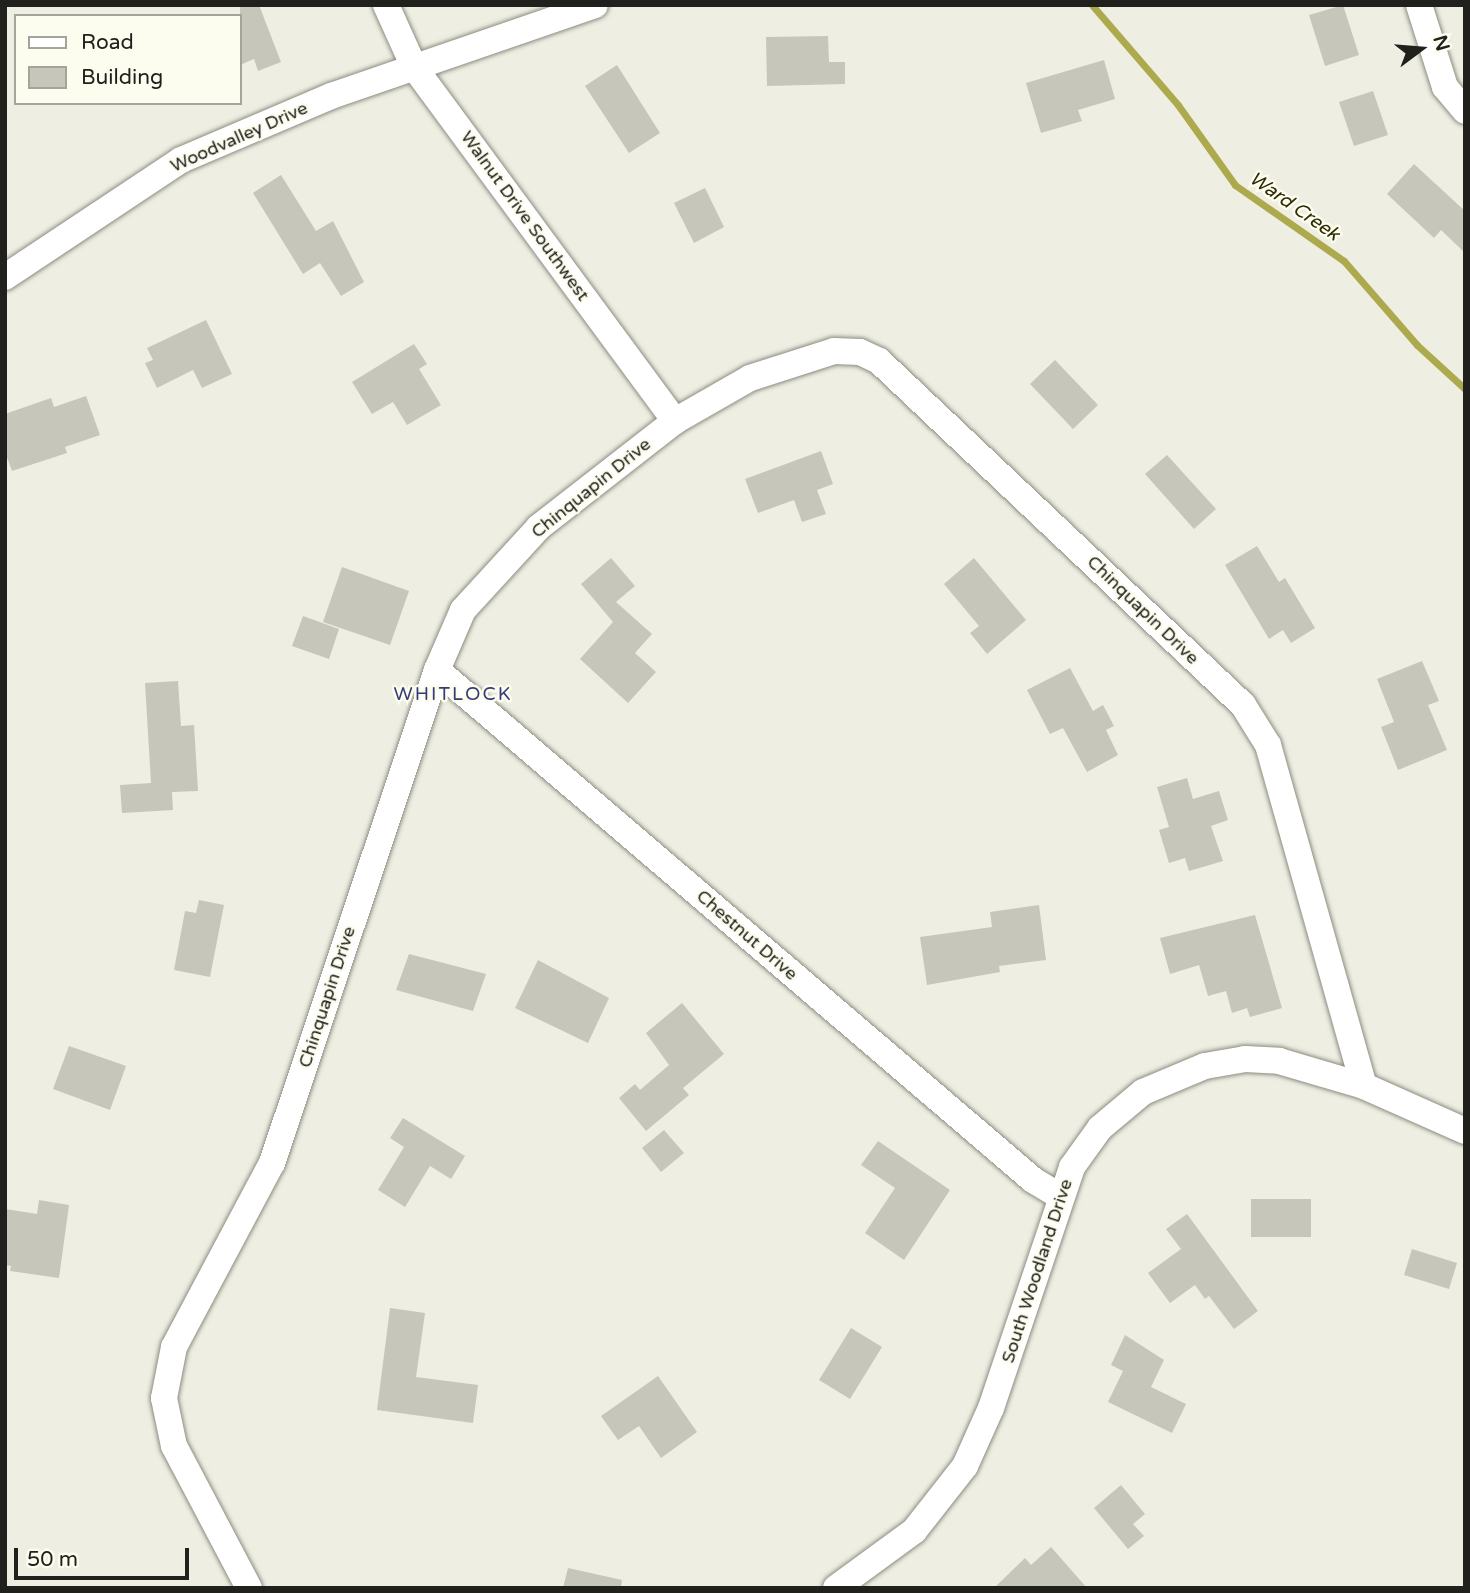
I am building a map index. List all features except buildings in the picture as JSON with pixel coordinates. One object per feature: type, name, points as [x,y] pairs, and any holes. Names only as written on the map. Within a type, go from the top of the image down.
[{"type":"street","name":"Walnut Drive Southwest","points":[[386,5],[414,67],[675,421]]},
{"type":"street","name":"Woodvalley Drive","points":[[5,277],[181,160],[414,67],[595,5]]},
{"type":"street","points":[[1419,5],[1445,88],[1465,110]]},
{"type":"street","name":"Chinquapin Drive","points":[[249,1588],[174,1446],[164,1398],[172,1360],[272,1163],[436,670],[463,610],[498,568],[554,515],[675,421],[750,378],[834,351],[871,356],[895,373],[1243,705],[1268,745],[1364,1086]]},
{"type":"street","name":"Chestnut Drive","points":[[436,670],[1033,1180],[1060,1196]]},
{"type":"street","name":"South Woodland Drive","points":[[836,1588],[914,1531],[965,1466],[991,1408],[1060,1196],[1072,1167],[1100,1128],[1143,1092],[1183,1072],[1228,1061],[1279,1061],[1364,1086],[1465,1131]]},
{"type":"waterway","name":"Ward Creek","points":[[1092,5],[1178,105],[1235,185],[1344,261],[1417,345],[1465,389]]},
{"type":"district","name":"WHITLOCK","points":[[453,695]]}]
